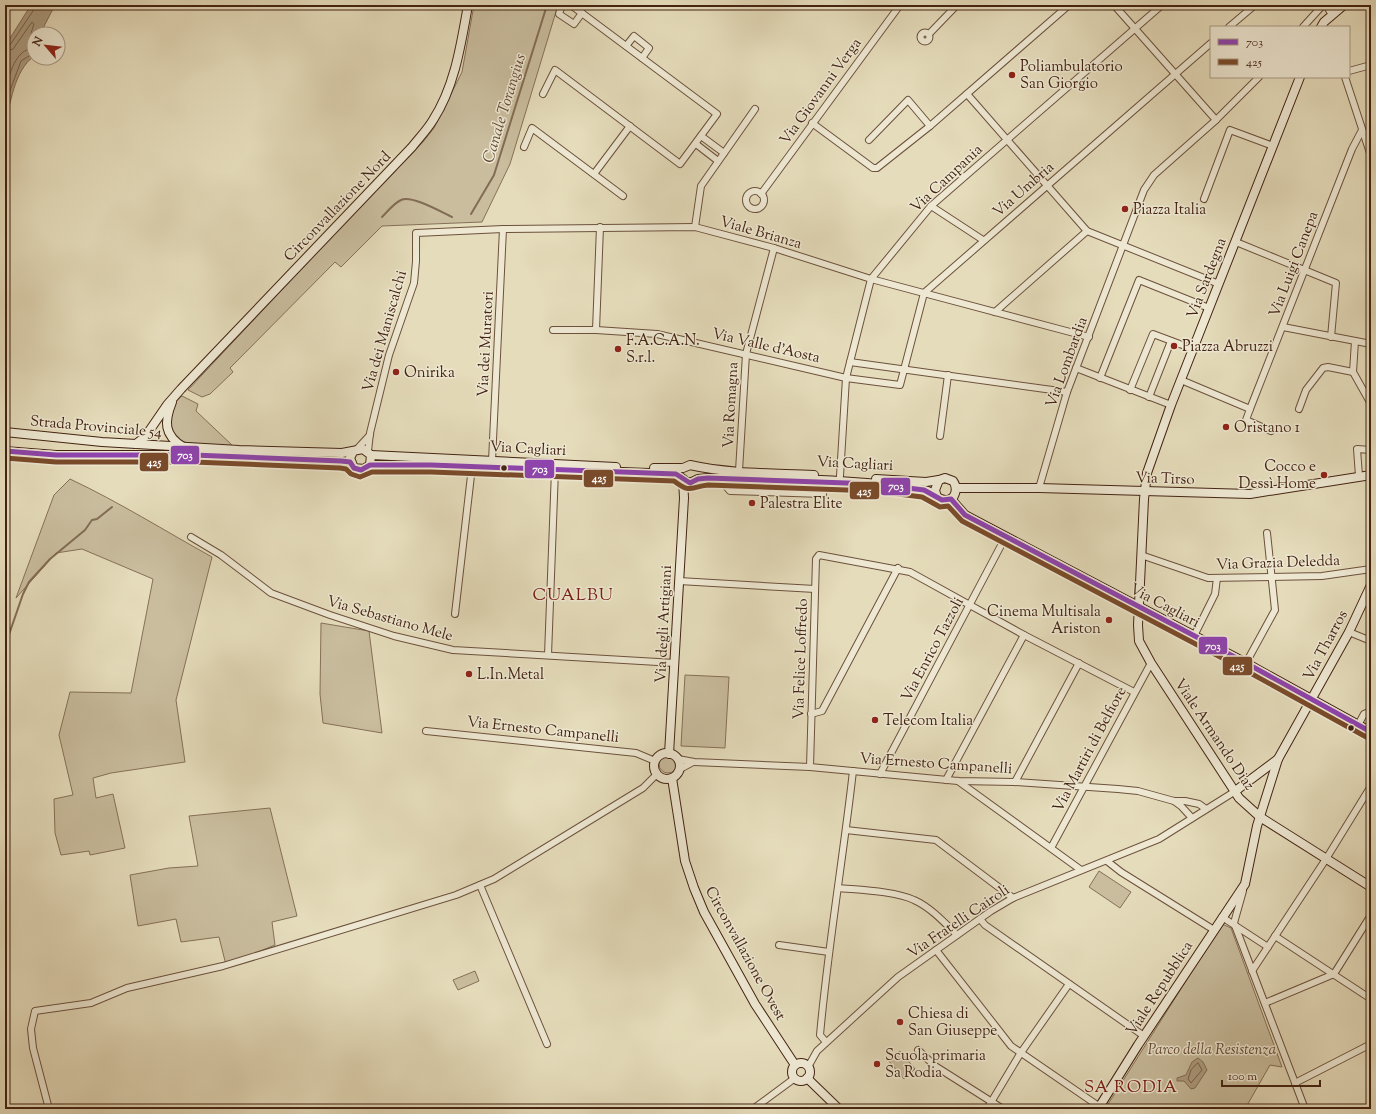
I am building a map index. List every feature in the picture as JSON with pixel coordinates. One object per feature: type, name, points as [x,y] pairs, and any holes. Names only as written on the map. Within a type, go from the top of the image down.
[{"type":"main road","name":"Circonvallazione Nord","points":[[136,444],[145,437],[167,405],[412,147],[426,130],[433,120],[451,83],[468,5]]},
{"type":"main road","points":[[1323,25],[1344,5]]},
{"type":"main road","name":"Via Sardegna","points":[[1142,555],[1144,491],[1154,450],[1300,78]]},
{"type":"main road","name":"Circonvallazione Nord","points":[[175,397],[168,414],[168,430],[173,440],[184,447]]},
{"type":"main road","name":"Strada Provinciale 54","points":[[5,432],[102,442],[184,447],[193,452]]},
{"type":"main road","name":"Via Cagliari","points":[[193,452],[342,453],[363,448],[369,453],[492,461],[650,468],[683,468],[690,465],[697,468],[739,471],[926,482],[939,480]]},
{"type":"main road","points":[[350,462],[355,450]]},
{"type":"main road","points":[[5,451],[56,455],[193,452]]},
{"type":"main road","name":"Via Cagliari","points":[[193,452],[350,462],[357,469],[364,469],[370,465],[676,474],[688,483],[696,480],[719,478],[825,480],[900,486],[927,491],[937,497]]},
{"type":"main road","points":[[369,453],[370,465]]},
{"type":"main road","points":[[682,478],[683,468]]},
{"type":"main road","points":[[684,495],[696,480],[699,472],[697,468]]},
{"type":"main road","name":"Via Tirso","points":[[956,488],[1039,488],[1250,494],[1371,475]]},
{"type":"main road","name":"Via degli Artigiani","points":[[669,754],[684,495],[682,478]]},
{"type":"main road","points":[[945,478],[951,480],[956,488],[955,494],[950,499],[944,500],[937,497],[934,490],[939,480],[945,478]]},
{"type":"main road","name":"Via Cagliari","points":[[950,499],[965,514],[1139,608],[1246,663],[1371,732]]},
{"type":"main road","name":"Viale Armando Diaz","points":[[1142,555],[1139,641],[1151,663],[1234,792],[1260,817],[1371,887]]},
{"type":"main road","name":"Via Tharros","points":[[1260,817],[1278,759],[1349,632],[1371,585]]},
{"type":"main road","points":[[669,754],[661,755],[655,762],[655,768],[657,774],[664,779],[672,778]]},
{"type":"main road","name":"Via Ernesto Campanelli","points":[[669,754],[678,759]]},
{"type":"main road","points":[[678,759],[680,769]]},
{"type":"main road","name":"Via Tharros","points":[[1234,792],[1278,759]]},
{"type":"main road","name":"Via Ernesto Campanelli","points":[[672,778],[677,775],[680,769]]},
{"type":"main road","points":[[1264,769],[1270,769],[1273,775]]},
{"type":"main road","name":"Circonvallazione Ovest","points":[[672,778],[685,861],[704,912],[755,1004],[796,1065]]},
{"type":"main road","name":"Viale Repubblica","points":[[1099,1108],[1144,1036],[1245,884],[1260,817]]},
{"type":"main road","points":[[803,1064],[808,1067],[809,1072],[807,1078],[800,1080],[794,1078],[792,1072],[796,1065],[803,1064]]},
{"type":"main road","points":[[807,1078],[839,1109]]},
{"type":"street","points":[[562,5],[559,14],[574,24],[582,13]]},
{"type":"street","points":[[543,94],[555,70],[680,164],[717,114],[571,5]]},
{"type":"street","name":"Via Giovanni Verga","points":[[761,194],[900,5]]},
{"type":"street","points":[[929,34],[957,5]]},
{"type":"street","points":[[812,123],[876,168],[930,126],[1069,5]]},
{"type":"street","points":[[1114,5],[1174,75],[1216,120]]},
{"type":"street","name":"Via Campania","points":[[840,476],[846,378],[871,279],[931,206],[1162,5]]},
{"type":"street","points":[[1230,26],[1255,5]]},
{"type":"street","points":[[1305,26],[1325,5],[1332,15]]},
{"type":"street","points":[[1369,5],[1371,10]]},
{"type":"street","points":[[626,46],[634,36],[649,48],[642,58]]},
{"type":"street","name":"Via Umbria","points":[[924,293],[983,240],[1210,44]]},
{"type":"street","points":[[1350,71],[1371,65]]},
{"type":"street","points":[[1123,246],[1149,181],[1216,120],[1258,78]]},
{"type":"street","points":[[1345,78],[1371,156]]},
{"type":"street","points":[[967,94],[1087,231],[1219,284]]},
{"type":"street","points":[[869,140],[908,100],[930,126]]},
{"type":"street","points":[[696,227],[701,186],[755,109]]},
{"type":"street","points":[[594,174],[630,126]]},
{"type":"street","points":[[524,147],[532,128],[623,196]]},
{"type":"street","points":[[1204,199],[1230,130],[1273,146]]},
{"type":"street","name":"Via Luigi Canepa","points":[[1250,409],[1352,149],[1362,130]]},
{"type":"street","points":[[702,136],[724,152]]},
{"type":"street","points":[[696,144],[718,161]]},
{"type":"street","points":[[931,206],[983,240]]},
{"type":"street","points":[[596,330],[600,227]]},
{"type":"street","name":"Viale Brianza","points":[[416,232],[600,227],[696,227],[774,248],[871,279],[1088,337]]},
{"type":"street","name":"Via dei Muratori","points":[[492,461],[503,229]]},
{"type":"street","points":[[995,312],[1087,231]]},
{"type":"street","name":"Via dei Maniscalchi","points":[[369,453],[370,435],[389,355],[413,288],[416,273],[416,232]]},
{"type":"street","points":[[1236,242],[1336,283],[1331,337]]},
{"type":"street","name":"Via Lombardia","points":[[1039,488],[1067,392],[1123,246]]},
{"type":"street","name":"Via Romagna","points":[[739,471],[746,354],[774,248]]},
{"type":"street","points":[[1100,378],[1139,280],[1210,308]]},
{"type":"street","points":[[905,369],[924,293]]},
{"type":"street","points":[[1283,326],[1371,344]]},
{"type":"street","name":"Via Valle d'Aosta","points":[[553,330],[596,330],[658,334],[846,378],[900,386],[905,369]]},
{"type":"street","points":[[1130,390],[1153,334],[1193,349]]},
{"type":"street","points":[[1149,397],[1171,341]]},
{"type":"street","points":[[1356,341],[1353,372],[1371,404]]},
{"type":"street","points":[[850,362],[1067,392]]},
{"type":"street","points":[[1299,409],[1306,390],[1323,368],[1328,367],[1353,372]]},
{"type":"street","points":[[1076,368],[1171,405]]},
{"type":"street","points":[[940,436],[948,375]]},
{"type":"street","points":[[1181,380],[1250,409],[1246,420],[1271,431]]},
{"type":"street","name":"Via dei Maniscalchi","points":[[355,450],[370,435]]},
{"type":"street","points":[[1359,476],[1357,449],[1371,450]]},
{"type":"street","name":"Via Cagliari","points":[[456,614],[472,467]]},
{"type":"street","points":[[548,655],[554,470]]},
{"type":"street","points":[[719,478],[730,491],[824,494],[825,480]]},
{"type":"street","points":[[1246,663],[1276,610],[1267,533]]},
{"type":"street","name":"Via Enrico Tazzoli","points":[[880,774],[1006,536]]},
{"type":"street","name":"Via Sebastiano Mele","points":[[191,537],[221,555],[271,593],[330,615],[394,636],[454,650],[675,663]]},
{"type":"street","name":"Via Felice Loffredo","points":[[810,767],[816,559],[820,555],[898,568]]},
{"type":"street","name":"Via Grazia Deledda","points":[[1142,555],[1208,578],[1322,576],[1371,569]]},
{"type":"street","points":[[812,714],[822,711],[898,568],[910,572],[1134,692]]},
{"type":"street","points":[[1194,636],[1215,594],[1217,578]]},
{"type":"street","points":[[679,581],[815,589]]},
{"type":"street","points":[[1349,632],[1371,641]]},
{"type":"street","points":[[946,780],[1024,634]]},
{"type":"street","points":[[1015,782],[1079,663]]},
{"type":"street","name":"Via Martiri di Belfiore","points":[[1051,848],[1083,786],[1151,663]]},
{"type":"street","points":[[1358,725],[1364,714],[1371,711]]},
{"type":"street","name":"Via Ernesto Campanelli","points":[[426,731],[636,753],[655,762]]},
{"type":"street","name":"Via Ernesto Campanelli","points":[[678,759],[694,762],[810,767],[958,781],[1015,782],[1083,786],[1138,792],[1174,801],[1185,801],[1199,804],[1206,809]]},
{"type":"street","name":"Via Ernesto Campanelli","points":[[680,769],[694,762]]},
{"type":"street","points":[[826,1042],[820,1034],[828,952],[853,771]]},
{"type":"street","points":[[49,1109],[33,1048],[31,1029],[35,1011],[91,1003],[127,988],[223,966],[456,895],[494,879],[644,788],[657,774]]},
{"type":"street","points":[[958,781],[1081,870]]},
{"type":"street","points":[[1252,971],[1326,859],[1371,786]]},
{"type":"street","name":"Via Fratelli Cairoli","points":[[808,1067],[817,1051],[826,1042],[898,977],[980,919],[1013,898],[1159,839],[1234,792]]},
{"type":"street","name":"Via Ernesto Campanelli","points":[[1174,801],[1192,818]]},
{"type":"street","points":[[846,830],[936,840],[1013,898]]},
{"type":"street","points":[[1107,861],[1121,872],[1214,930]]},
{"type":"street","name":"Viale Repubblica","points":[[1234,923],[1245,884]]},
{"type":"street","points":[[480,885],[547,1044]]},
{"type":"street","points":[[838,888],[895,895],[914,900],[940,918],[957,935]]},
{"type":"street","points":[[1265,1003],[1334,974],[1371,916]]},
{"type":"street","points":[[1222,917],[1234,923],[1247,934],[1268,947]]},
{"type":"street","points":[[980,919],[985,925],[1144,1036]]},
{"type":"street","points":[[1234,923],[1305,1109]]},
{"type":"street","points":[[1240,940],[1247,934]]},
{"type":"street","points":[[1275,936],[1371,999]]},
{"type":"street","points":[[779,945],[828,952]]},
{"type":"street","points":[[936,950],[1011,1046],[1020,1054],[1099,1108]]},
{"type":"street","points":[[987,1109],[1020,1054],[1069,984]]},
{"type":"street","points":[[1295,1083],[1370,1046]]},
{"type":"street","points":[[918,1050],[935,1066],[1003,1109]]},
{"type":"street","points":[[753,1109],[794,1078]]},
{"type":"green space","points":[[474,5],[558,5],[510,164],[482,222],[382,226],[341,267],[335,262],[230,368],[233,372],[210,394],[202,397],[188,390],[423,142],[434,128],[462,72]]},
{"type":"green space","points":[[182,396],[198,404],[196,411],[233,446],[192,444],[182,441],[175,436],[171,428],[171,417],[173,408]]},
{"type":"green space","points":[[70,479],[124,507],[212,557],[176,700],[185,762],[111,773],[93,778],[96,798],[113,794],[125,848],[90,855],[89,851],[61,855],[55,833],[54,799],[73,795],[59,735],[70,692],[131,693],[153,579],[82,549],[56,553],[16,598],[54,495]]},
{"type":"green space","points":[[321,623],[369,631],[382,733],[323,723],[320,694]]},
{"type":"green space","points":[[685,675],[729,677],[725,748],[681,746]]},
{"type":"green space","points":[[668,755],[674,758],[677,764],[674,770],[668,773],[662,770],[659,764],[662,758]]},
{"type":"green space","points":[[270,808],[297,916],[272,922],[275,945],[226,965],[219,937],[181,942],[176,919],[138,926],[130,875],[169,868],[198,866],[189,816]]},
{"type":"green space","points":[[1099,871],[1131,892],[1120,908],[1089,887]]},
{"type":"green space","name":"Parco della Resistenza","points":[[1222,924],[1231,928],[1282,1067],[1270,1065],[1245,1109],[1105,1109]]},
{"type":"green space","points":[[475,971],[479,981],[458,990],[453,980]]},
{"type":"green space","points":[[900,1051],[915,1069],[904,1079],[888,1060]]},
{"type":"water","points":[[31,5],[55,5],[44,26],[26,26],[26,64],[17,79],[5,128],[5,46]]},
{"type":"water","points":[[1198,1058],[1203,1062],[1207,1070],[1195,1088],[1191,1089],[1184,1081],[1177,1081],[1177,1078],[1186,1075],[1192,1062]]},
{"type":"waterway","name":"Canale Torangius","points":[[471,214],[494,175],[547,5]]},
{"type":"waterway","name":"Canale Torangius","points":[[382,217],[396,203],[406,199],[419,202],[452,217]]},
{"type":"waterway","name":"Canale Torangius","points":[[5,646],[23,594],[29,582],[50,559],[85,530],[92,520],[97,519],[112,507]]},
{"type":"transit line","name":"703","points":[[5,451],[56,455],[193,455],[341,461],[350,462],[354,468],[361,470],[370,465],[431,465],[676,474],[690,483],[698,479],[708,478],[875,484],[924,490],[942,500],[951,499],[965,515],[1246,663],[1371,732]]},
{"type":"transit line","name":"425","points":[[5,458],[56,462],[193,462],[340,468],[346,469],[351,474],[360,477],[372,472],[431,472],[674,481],[687,489],[708,485],[874,491],[922,497],[940,507],[948,506],[962,521],[1243,669],[1368,738]]},
{"type":"place","name":"Poliambulatorio San Giorgio","points":[[1012,75]]},
{"type":"place","name":"Piazza Italia","points":[[1125,209]]},
{"type":"place","name":"Piazza Abruzzi","points":[[1174,346]]},
{"type":"place","name":"F.A.C.A.N. S.r.l.","points":[[618,349]]},
{"type":"place","name":"Onirika","points":[[396,372]]},
{"type":"place","name":"Oristano 1","points":[[1226,427]]},
{"type":"place","name":"Cocco e Dessì Home","points":[[1324,475]]},
{"type":"place","name":"Palestra Elite","points":[[752,503]]},
{"type":"place","name":"Cinema Multisala Ariston","points":[[1109,620]]},
{"type":"place","name":"L.In.Metal","points":[[469,674]]},
{"type":"place","name":"Telecom Italia","points":[[875,720]]},
{"type":"place","name":"Chiesa di San Giuseppe","points":[[900,1022]]},
{"type":"place","name":"Scuola primaria Sa Rodia","points":[[877,1064]]},
{"type":"district","name":"CUALBU","points":[[573,594]]},
{"type":"district","name":"SA RODIA","points":[[1131,1086]]}]
